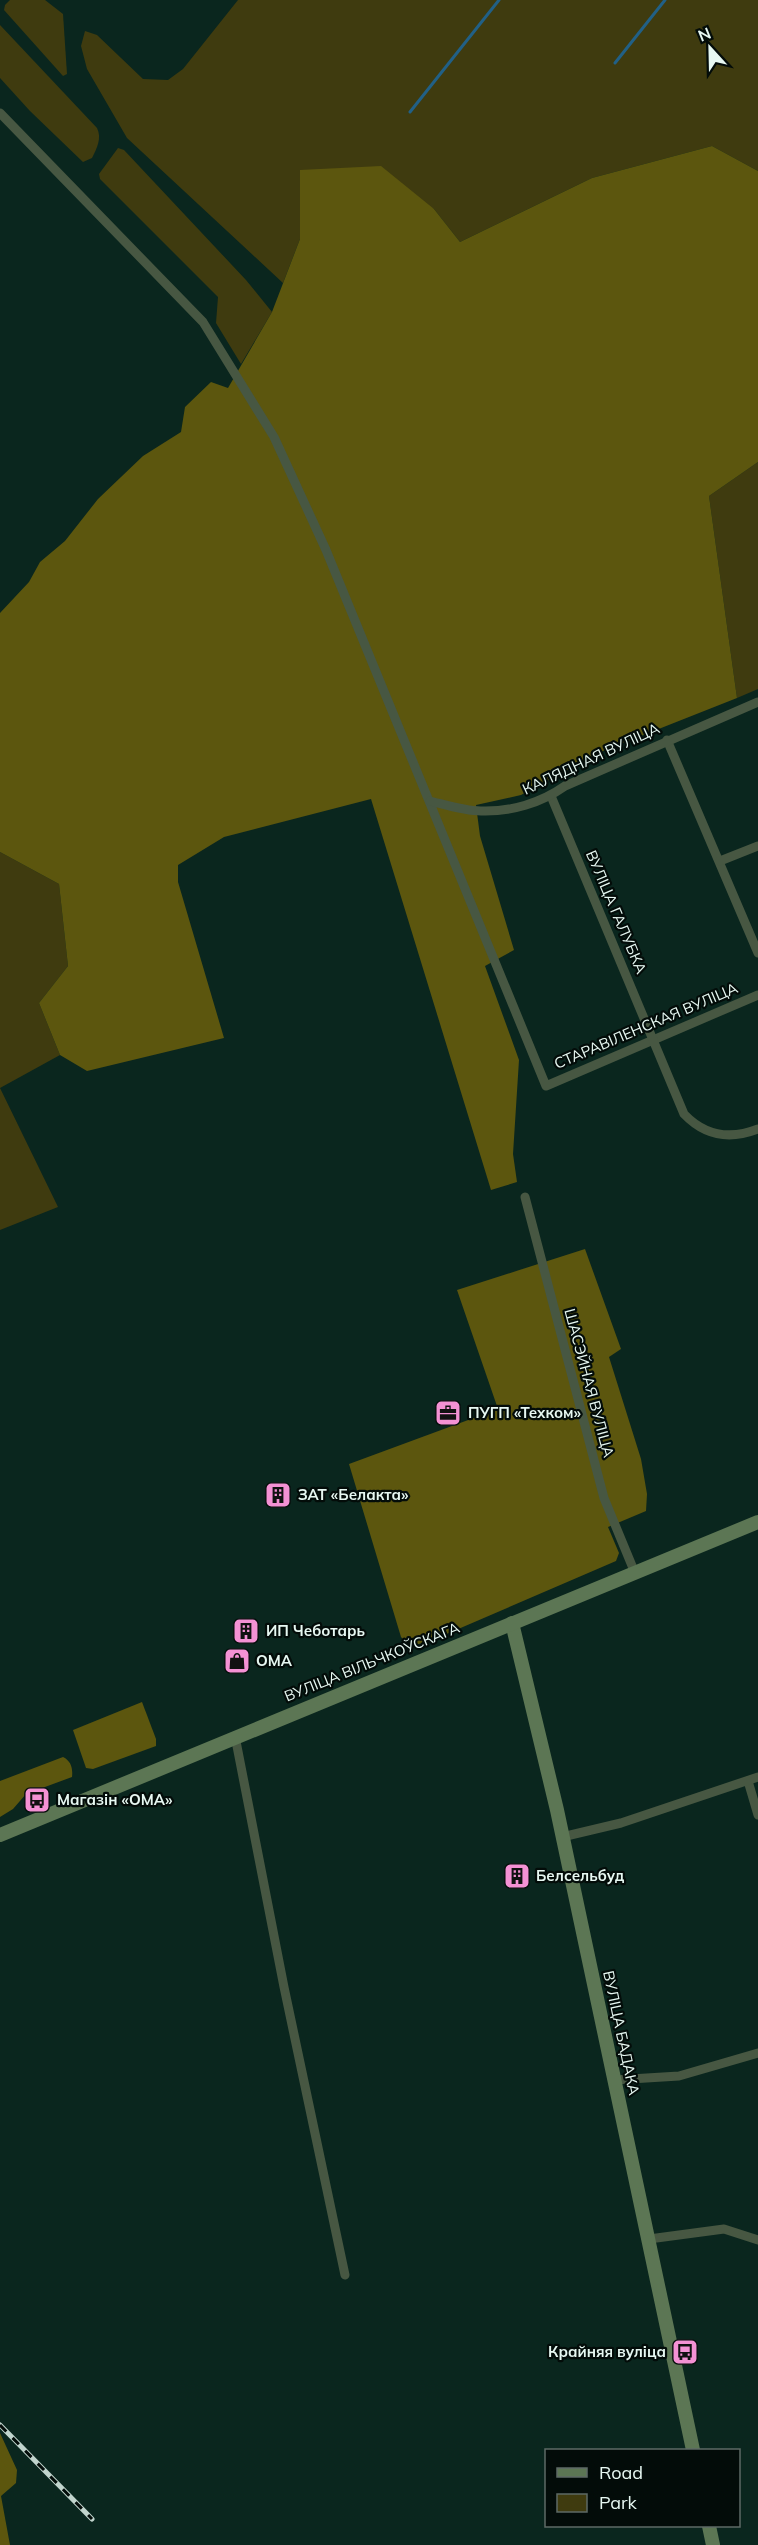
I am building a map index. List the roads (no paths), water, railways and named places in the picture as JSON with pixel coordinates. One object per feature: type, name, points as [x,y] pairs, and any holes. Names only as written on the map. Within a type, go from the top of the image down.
[{"type":"main road","name":"ВУЛІЦА ВІЛЬЧКОЎСКАГА","points":[[0,1835],[235,1736],[758,1522]]},
{"type":"main road","name":"ВУЛІЦА БАДАКА","points":[[512,1623],[562,1837],[693,2449]]},
{"type":"main road","points":[[709,2527],[713,2545]]},
{"type":"street","points":[[0,113],[203,322],[221,348],[274,437],[326,550],[430,801]]},
{"type":"street","name":"КАЛЯДНАЯ ВУЛІЦА","points":[[430,801],[480,812],[522,807],[551,796],[565,786],[667,740],[758,702]]},
{"type":"street","points":[[667,740],[758,953]]},
{"type":"street","name":"ВУЛІЦА ГАЛУБКА","points":[[551,796],[684,1114],[695,1125],[712,1133],[730,1136],[758,1129]]},
{"type":"street","name":"СТАРАВІЛЕНСКАЯ ВУЛІЦА","points":[[430,801],[546,1086],[758,995]]},
{"type":"street","points":[[720,861],[758,846]]},
{"type":"street","name":"ШАСЭЙНАЯ ВУЛІЦА","points":[[525,1197],[604,1498],[634,1573]]},
{"type":"street","points":[[235,1736],[284,1987],[345,2275]]},
{"type":"street","points":[[562,1837],[621,1823],[758,1777]]},
{"type":"street","points":[[748,1781],[758,1815]]},
{"type":"street","points":[[614,2080],[680,2076],[758,2053]]},
{"type":"street","points":[[649,2238],[724,2229],[758,2240]]},
{"type":"waterway","points":[[410,112],[499,0]]},
{"type":"waterway","points":[[615,63],[665,0]]},
{"type":"railway","points":[[0,2425],[92,2519]]},
{"type":"place","name":"ПУГП «Техком»","points":[[448,1413]]},
{"type":"place","name":"ЗАТ «Белакта»","points":[[278,1495]]},
{"type":"place","name":"ИП Чеботарь","points":[[246,1631]]},
{"type":"place","name":"ОМА","points":[[237,1661]]},
{"type":"place","name":"Магазін «ОМА»","points":[[37,1800]]},
{"type":"place","name":"Белсельбуд","points":[[517,1876]]},
{"type":"place","name":"Крайняя вуліца","points":[[685,2352]]}]
